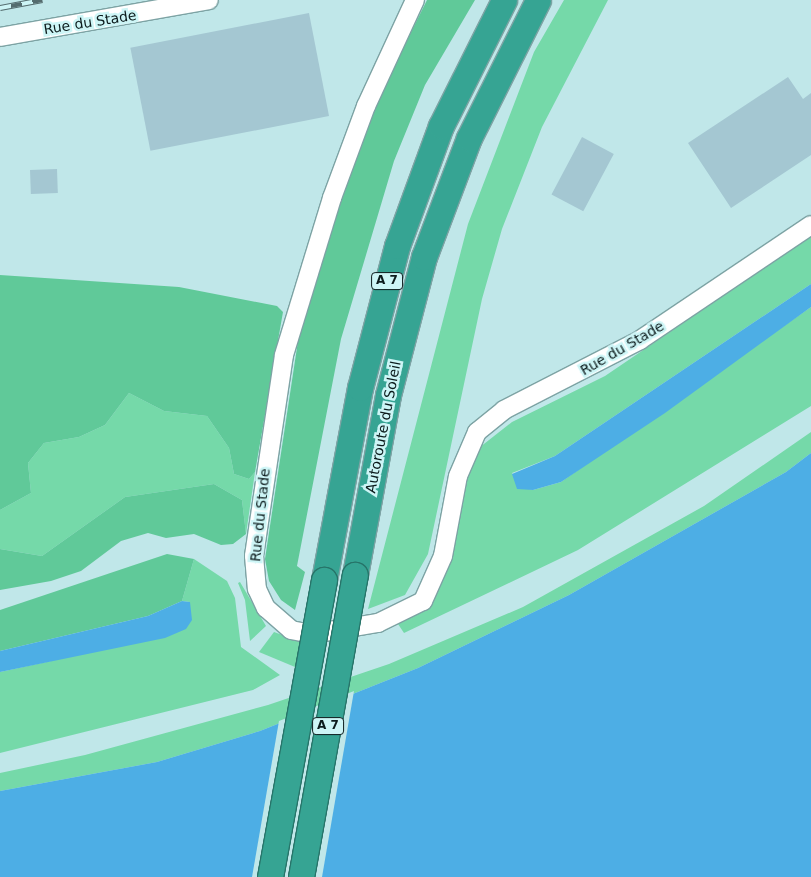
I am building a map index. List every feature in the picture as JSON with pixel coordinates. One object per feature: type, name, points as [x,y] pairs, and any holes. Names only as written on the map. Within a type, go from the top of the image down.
[{"type":"highway","name":"Autoroute du Soleil","points":[[270,877],[360,388],[397,246],[441,126],[504,0]]},
{"type":"highway","name":"Autoroute du Soleil","points":[[301,877],[388,395],[424,257],[480,113],[538,0]]},
{"type":"street","name":"Rue du Stade","points":[[0,37],[151,6],[209,0]]},
{"type":"street","name":"Rue du Stade","points":[[415,0],[366,106],[332,198],[284,355],[254,556],[257,589],[266,608],[291,630],[312,634],[378,623],[423,601],[443,556],[458,476],[477,432],[504,410],[640,340],[811,225]]},
{"type":"green space","points":[[427,0],[475,0],[425,85],[394,161],[341,339],[297,566],[305,572],[295,610],[281,600],[269,581],[265,559],[298,341],[351,167],[374,106]]},
{"type":"green space","points":[[564,0],[608,0],[542,127],[502,229],[482,299],[428,554],[405,595],[368,609],[468,224],[534,52]]},
{"type":"green space","points":[[811,236],[811,284],[555,456],[512,473],[520,487],[533,490],[561,482],[811,307],[811,406],[578,550],[404,633],[398,624],[424,607],[446,573],[466,469],[475,451],[512,422],[605,376]]},
{"type":"green space","points":[[0,275],[179,287],[277,306],[283,312],[255,472],[249,479],[234,474],[229,448],[207,416],[164,411],[129,393],[105,425],[79,437],[44,443],[28,463],[31,493],[0,510]]},
{"type":"green space","points":[[129,393],[164,411],[207,416],[229,448],[234,474],[249,479],[255,472],[246,534],[242,500],[214,484],[125,497],[42,556],[0,549],[0,510],[31,493],[28,463],[44,443],[79,437],[105,425]]},
{"type":"green space","points":[[811,432],[811,453],[786,472],[569,595],[418,668],[260,731],[157,762],[0,791],[0,773],[85,755],[268,705],[389,664],[523,607],[704,506]]},
{"type":"green space","points":[[214,484],[242,500],[246,534],[233,544],[221,545],[194,534],[166,538],[148,533],[121,541],[81,571],[51,581],[0,590],[0,549],[42,556],[125,497]]},
{"type":"green space","points":[[167,554],[194,559],[182,601],[148,616],[0,651],[0,610]]},
{"type":"green space","points":[[194,559],[227,581],[235,598],[241,647],[280,675],[253,690],[0,753],[0,672],[51,661],[190,602],[182,601]]},
{"type":"green space","points":[[240,582],[266,626],[250,641],[245,600],[238,583]]},
{"type":"green space","points":[[274,632],[302,642],[295,667],[259,652]]},
{"type":"water","points":[[811,284],[811,307],[665,413],[561,482],[533,490],[517,489],[512,474],[555,456]]},
{"type":"water","points":[[811,453],[811,877],[0,877],[0,791],[157,762],[260,731],[418,668],[569,595],[786,472]]},
{"type":"water","points":[[182,601],[190,602],[192,620],[186,629],[165,638],[0,672],[0,651],[148,616]]},
{"type":"pier","points":[[354,691],[322,877],[252,877],[279,721]]},
{"type":"building","points":[[309,13],[329,116],[150,151],[130,48]]},
{"type":"building","points":[[788,77],[803,99],[811,93],[811,155],[731,208],[688,143]]},
{"type":"building","points":[[582,137],[614,154],[583,211],[551,194]]},
{"type":"building","points":[[57,169],[58,193],[31,194],[30,170]]},
{"type":"railway","points":[[0,8],[42,0]]}]
